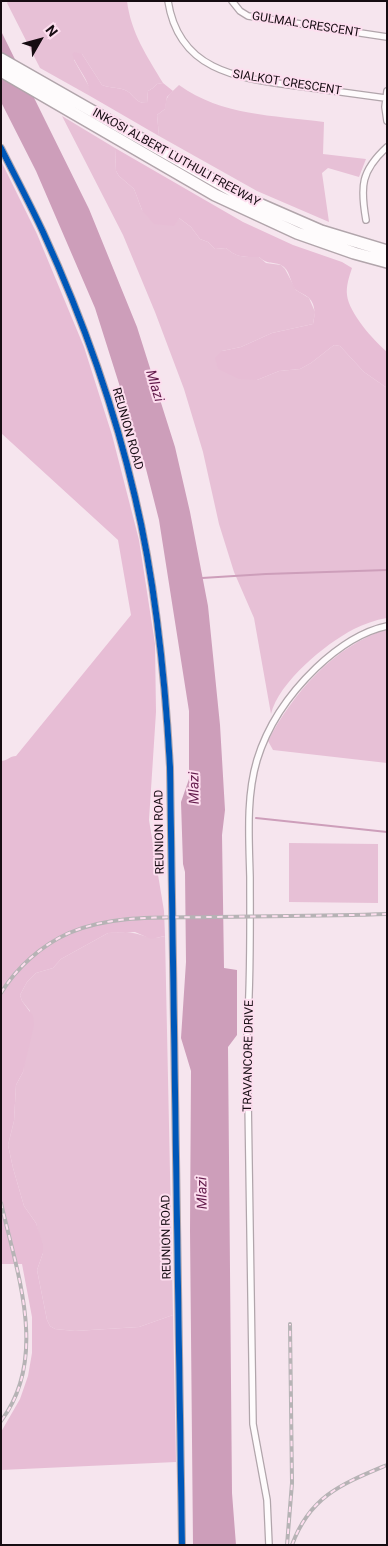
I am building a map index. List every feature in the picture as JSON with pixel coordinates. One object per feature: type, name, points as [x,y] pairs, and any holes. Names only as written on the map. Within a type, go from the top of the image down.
[{"type":"highway","name":"INKOSI ALBERT LUTHULI FREEWAY","points":[[1,59],[214,182],[260,205],[321,230],[387,251]]},
{"type":"highway","name":"INKOSI ALBERT LUTHULI FREEWAY","points":[[1,71],[215,195],[304,236],[387,263]]},
{"type":"street","name":"SIALKOT CRESCENT","points":[[168,1],[173,20],[188,47],[201,59],[216,68],[234,75],[265,81],[385,98]]},
{"type":"street","name":"GULMAL CRESCENT","points":[[232,1],[240,11],[248,16],[387,37]]},
{"type":"street","points":[[387,91],[385,98],[387,121]]},
{"type":"street","points":[[366,220],[362,189],[365,174],[373,161],[387,147]]},
{"type":"street","name":"REUNION ROAD","points":[[1,148],[43,231],[77,312],[103,384],[135,495],[149,566],[162,656],[170,767],[182,1545]]},
{"type":"street","name":"TRAVANCORE DRIVE","points":[[269,1545],[267,1500],[255,1436],[253,1408],[247,1040],[250,986],[249,850],[251,788],[263,743],[278,712],[292,693],[309,674],[338,649],[363,634],[387,626]]},
{"type":"shaded area","points":[[8,1],[127,1],[136,34],[163,83],[157,84],[148,91],[147,103],[140,102],[124,90],[102,85],[82,54],[74,60],[90,88],[90,96],[40,68],[7,3]]},
{"type":"shaded area","points":[[74,52],[82,54],[102,85],[124,90],[140,102],[147,103],[148,91],[157,84],[163,83],[173,91],[167,97],[165,109],[157,115],[159,136],[90,96],[86,80],[72,54]]},
{"type":"shaded area","points":[[179,85],[195,95],[230,108],[324,122],[323,154],[366,159],[359,177],[328,168],[322,173],[329,222],[257,191],[159,136],[157,115],[165,109],[166,101]]},
{"type":"shaded area","points":[[62,116],[115,148],[116,171],[134,189],[142,210],[179,218],[191,227],[200,239],[208,242],[215,249],[226,248],[238,255],[259,257],[266,263],[281,265],[296,290],[309,298],[315,312],[313,324],[272,333],[241,347],[222,351],[257,380],[279,371],[300,369],[334,345],[340,346],[364,372],[387,388],[387,618],[370,622],[354,629],[317,654],[283,689],[271,714],[254,618],[234,572],[219,524],[203,452],[184,389],[123,235]]},
{"type":"shaded area","points":[[115,148],[243,222],[293,245],[342,262],[352,268],[347,288],[349,302],[362,326],[387,352],[387,388],[364,372],[340,346],[334,345],[300,369],[279,371],[257,380],[239,379],[218,369],[215,358],[222,351],[241,347],[272,333],[313,324],[313,304],[307,297],[295,289],[288,273],[281,265],[267,262],[259,257],[238,255],[226,248],[215,249],[208,242],[200,239],[191,227],[179,218],[174,226],[154,224],[142,210],[134,189],[116,171]]},
{"type":"shaded area","points":[[1,161],[37,234],[84,347],[112,435],[139,540],[155,644],[156,712],[149,820],[164,911],[165,936],[151,939],[135,932],[108,933],[61,959],[53,968],[36,973],[27,982],[20,995],[33,1016],[34,1025],[23,1072],[16,1085],[14,1121],[8,1145],[24,1206],[36,1223],[43,1245],[43,1253],[37,1270],[47,1320],[50,1326],[55,1329],[75,1331],[139,1327],[173,1315],[176,1462],[1,1470],[1,1432],[20,1399],[28,1376],[32,1353],[32,1317],[22,1264],[1,1264],[1,761],[16,756],[131,615],[118,540],[1,433]]},
{"type":"shaded area","points":[[387,629],[387,763],[273,750],[268,741],[278,723],[317,673],[350,647]]},
{"type":"shaded area","points":[[289,843],[378,844],[378,903],[289,902]]},
{"type":"shaded area","points":[[126,932],[154,938],[165,936],[173,1315],[139,1327],[75,1331],[55,1329],[50,1326],[47,1320],[37,1270],[43,1253],[36,1223],[24,1206],[8,1145],[14,1121],[16,1085],[23,1072],[30,1011],[20,995],[27,982],[36,973],[53,968],[61,959],[108,933]]},
{"type":"water","name":"Mlazi","points":[[1,31],[89,209],[137,327],[175,447],[208,606],[220,725],[225,810],[222,835],[224,968],[237,970],[237,1035],[228,1047],[232,1493],[236,1545],[193,1545],[190,1231],[191,1071],[181,1038],[186,962],[185,872],[183,864],[181,802],[189,779],[189,711],[159,520],[146,469],[95,308],[36,171],[1,102]]},
{"type":"waterway","points":[[202,578],[387,570]]},
{"type":"waterway","points":[[256,818],[387,832]]},
{"type":"railway","points":[[1,993],[22,966],[40,950],[69,933],[103,923],[158,917],[387,914]]},
{"type":"railway","points":[[1,1203],[21,1286],[26,1343],[24,1370],[15,1396],[1,1421]]},
{"type":"railway","points":[[287,1545],[292,1483],[290,1324]]},
{"type":"railway","points":[[292,1545],[299,1528],[318,1503],[342,1486],[387,1465]]},
{"type":"cycle path","points":[[1,148],[57,264],[96,362],[127,463],[149,564],[154,597],[170,767],[182,1545]]}]
